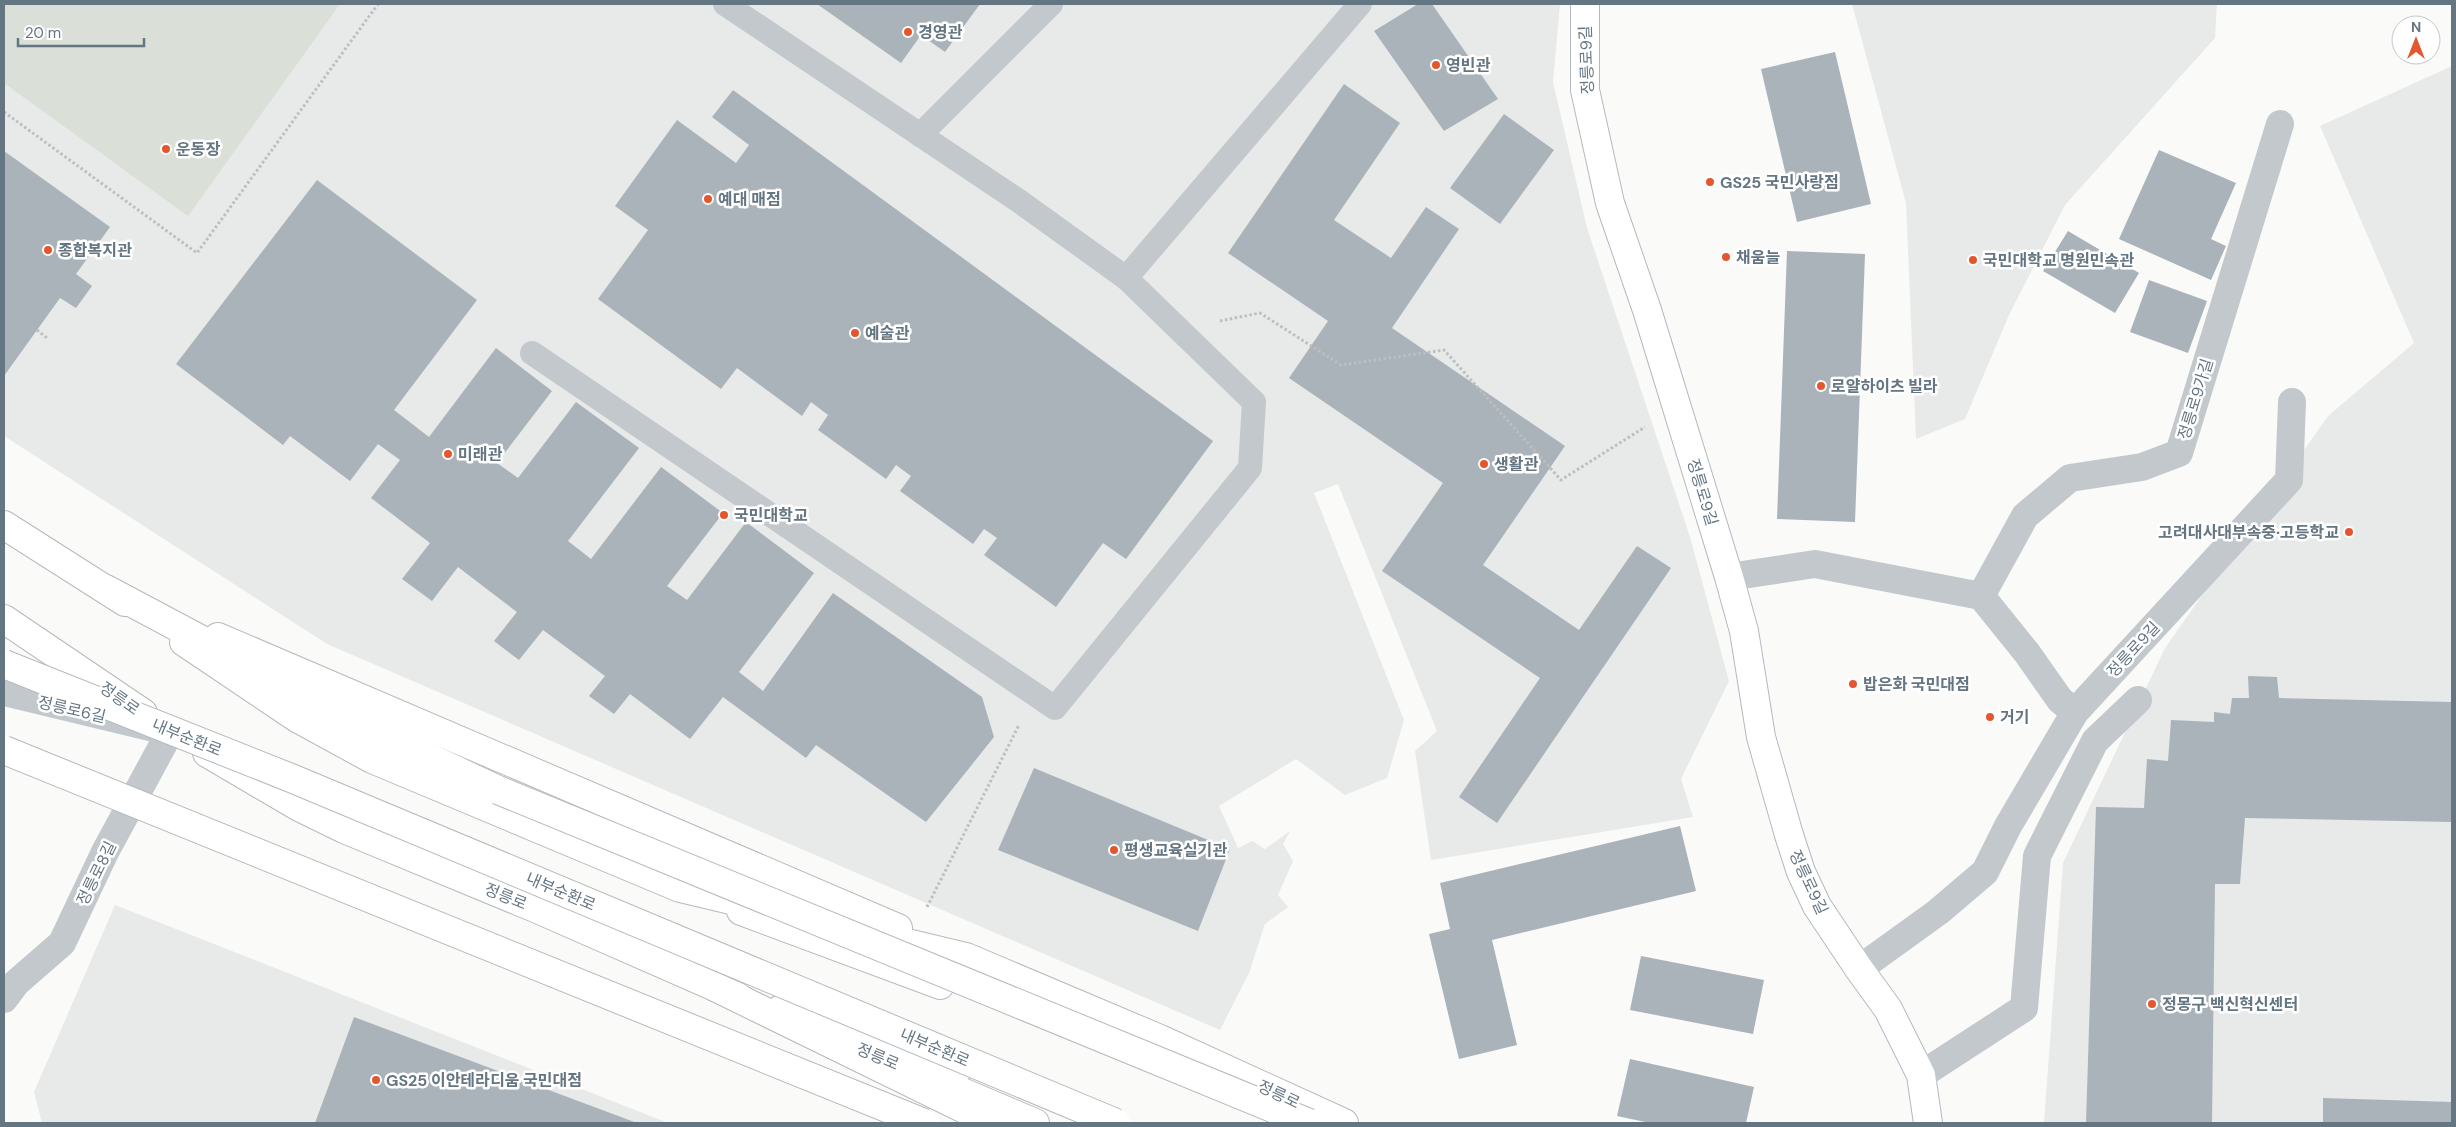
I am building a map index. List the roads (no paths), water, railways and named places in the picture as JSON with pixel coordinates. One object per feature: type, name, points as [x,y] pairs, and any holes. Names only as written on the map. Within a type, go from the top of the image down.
[{"type":"main road","name":"정릉로9길","points":[[1584,4],[1584,90],[1610,203],[1647,310],[1729,577],[1744,631],[1761,738],[1801,872],[1817,906],[1858,969],[1888,1009],[1921,1075],[1928,1123]]},
{"type":"main road","name":"정릉로","points":[[4,525],[106,589],[297,718],[364,755],[680,888],[948,988],[1160,1039]]},
{"type":"main road","name":"정릉로","points":[[106,589],[1160,1039],[1344,1123]]},
{"type":"main road","points":[[106,589],[373,731],[498,790],[1309,1123]]},
{"type":"main road","name":"정릉로","points":[[4,618],[170,732],[299,807],[344,829],[535,908],[1035,1123]]},
{"type":"main road","name":"내부순환로","points":[[4,664],[300,782],[1118,1123]]},
{"type":"main road","points":[[4,750],[924,1123]]},
{"type":"main road","name":"정릉로","points":[[680,888],[966,956]]},
{"type":"main road","points":[[715,987],[1118,1123]]},
{"type":"main road","points":[[715,987],[994,1123]]},
{"type":"street","name":"정릉로9가길","points":[[1981,596],[2025,516],[2070,478],[2142,467],[2179,453],[2280,124]]},
{"type":"street","name":"정릉로9길","points":[[1858,969],[1938,912],[1986,872],[2008,826],[2075,712],[2290,480],[2292,402]]},
{"type":"street","points":[[1729,577],[1815,564],[1981,596],[2027,653],[2060,700],[2075,712]]},
{"type":"street","name":"정릉로6길","points":[[4,692],[170,732]]},
{"type":"street","points":[[1921,1075],[2024,1008],[2037,856],[2073,808],[2095,741],[2138,700]]},
{"type":"street","name":"정릉로8길","points":[[4,999],[16,983],[62,943],[104,852],[170,732]]},
{"type":"lane","points":[[532,353],[1055,708],[1250,468],[1254,402],[1126,278],[1019,201],[725,4]]},
{"type":"lane","points":[[920,135],[1051,4]]},
{"type":"lane","points":[[1126,278],[1360,4]]},
{"type":"place","name":"경영관","points":[[908,32]]},
{"type":"place","name":"영빈관","points":[[1436,65]]},
{"type":"place","name":"운동장","points":[[166,149]]},
{"type":"place","name":"GS25 국민사랑점","points":[[1710,182]]},
{"type":"place","name":"예대 매점","points":[[708,199]]},
{"type":"place","name":"종합복지관","points":[[48,250]]},
{"type":"place","name":"채움늘","points":[[1726,257]]},
{"type":"place","name":"국민대학교 명원민속관","points":[[1973,260]]},
{"type":"place","name":"예술관","points":[[855,333]]},
{"type":"place","name":"로얄하이츠 빌라","points":[[1821,386]]},
{"type":"place","name":"미래관","points":[[448,454]]},
{"type":"place","name":"생활관","points":[[1484,464]]},
{"type":"place","name":"국민대학교","points":[[724,515]]},
{"type":"place","name":"고려대사대부속중·고등학교","points":[[2349,532]]},
{"type":"place","name":"밥은화 국민대점","points":[[1853,684]]},
{"type":"place","name":"거기","points":[[1990,717]]},
{"type":"place","name":"평생교육실기관","points":[[1114,850]]},
{"type":"place","name":"정몽구 백신혁신센터","points":[[2152,1004]]},
{"type":"place","name":"GS25 이안테라디움 국민대점","points":[[376,1080]]}]
